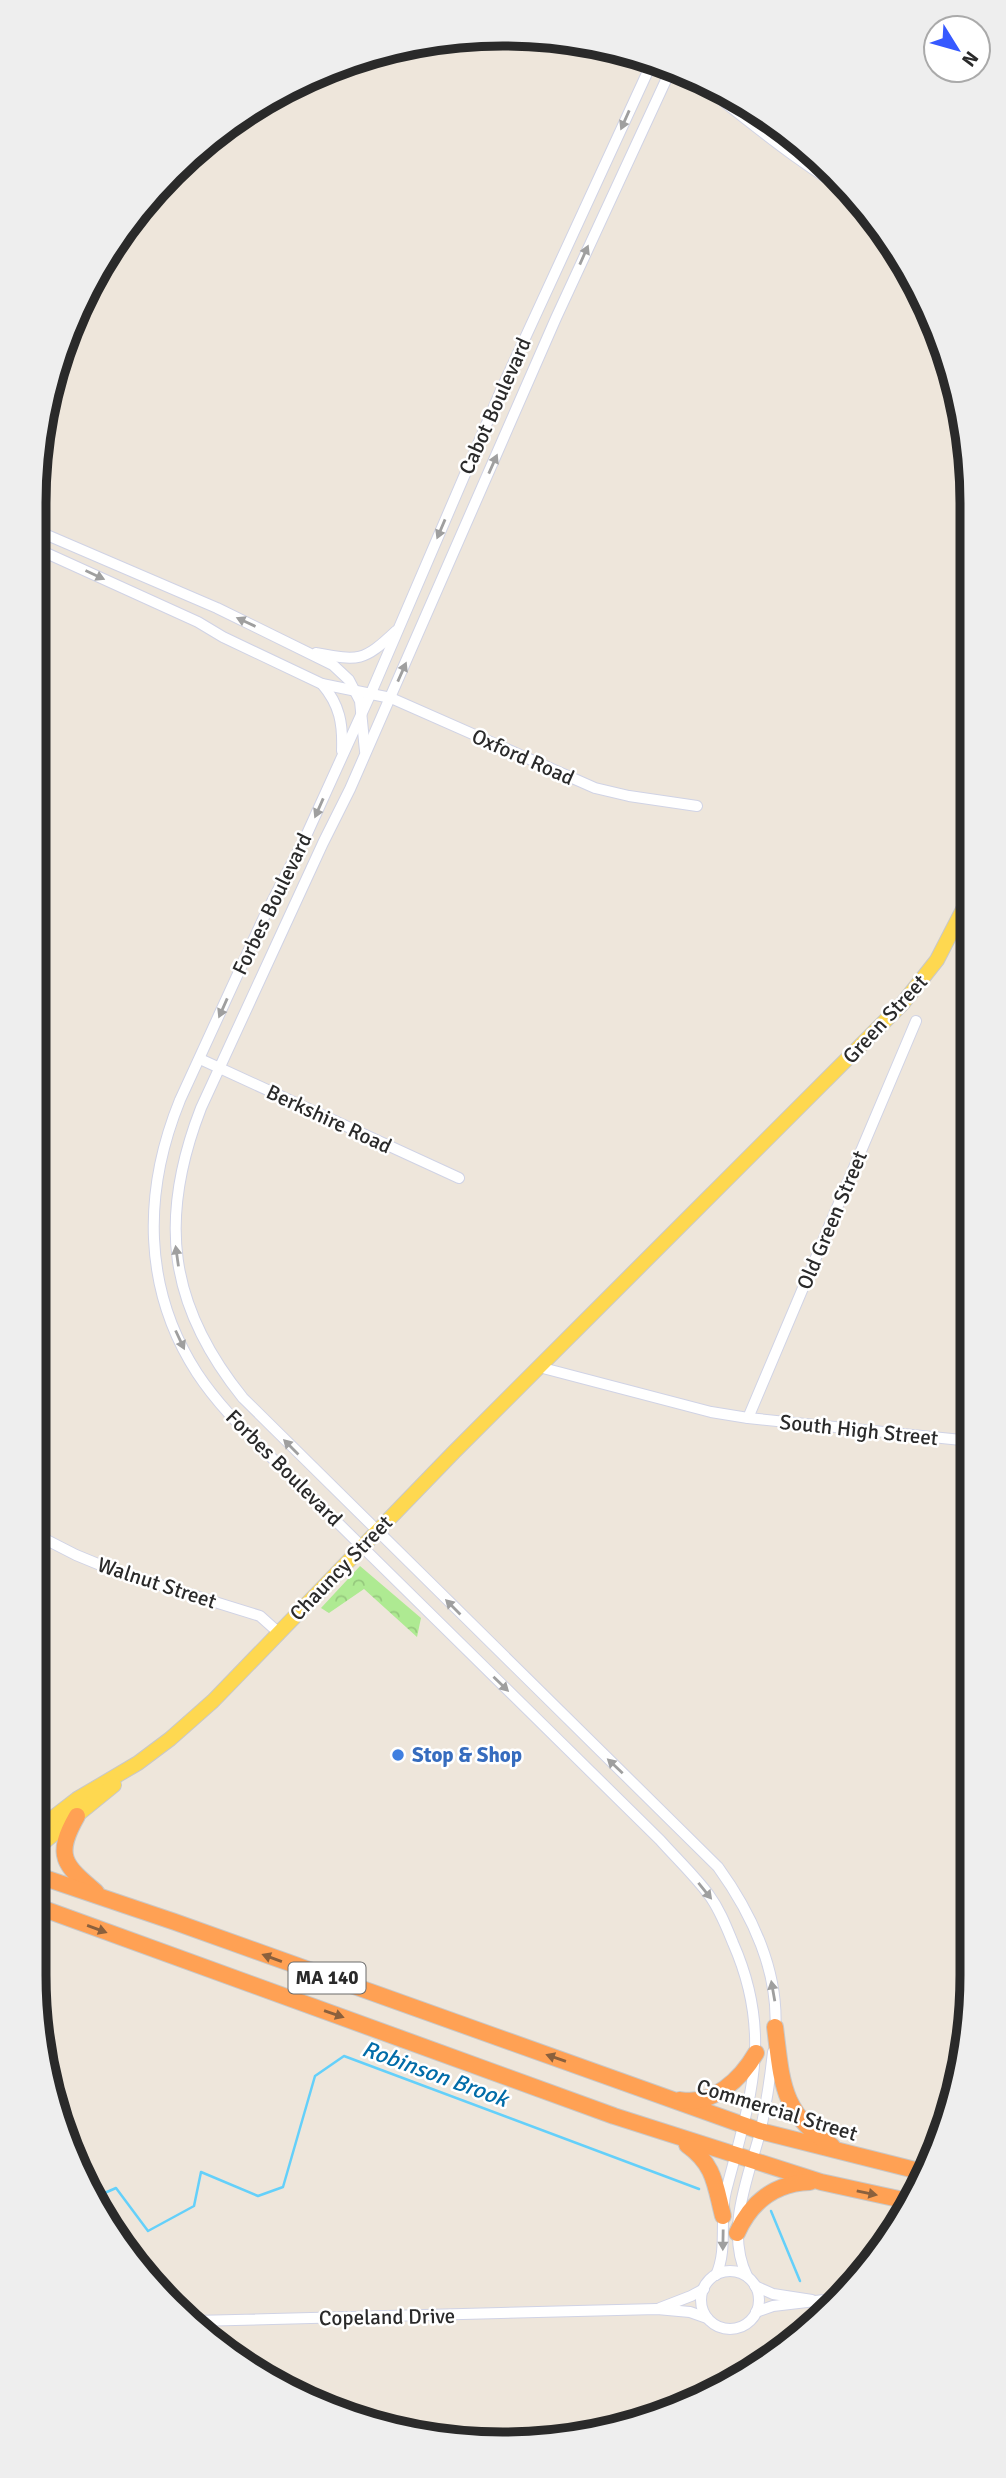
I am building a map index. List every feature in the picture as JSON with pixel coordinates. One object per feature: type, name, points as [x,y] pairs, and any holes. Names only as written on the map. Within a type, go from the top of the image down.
[{"type":"highway","points":[[77,1816],[65,1843],[67,1865],[78,1878],[103,1898]]},
{"type":"highway","name":"MA 140","points":[[46,1878],[103,1898]]},
{"type":"highway","name":"Commercial Street","points":[[103,1898],[760,2131],[916,2170]]},
{"type":"highway","name":"MA 140","points":[[46,1910],[614,2116],[821,2182],[901,2200]]},
{"type":"highway","points":[[775,2027],[785,2091],[794,2113],[811,2131],[840,2151]]},
{"type":"highway","points":[[663,2097],[687,2101],[722,2090],[741,2076],[757,2053]]},
{"type":"highway","points":[[674,2136],[701,2155],[707,2163],[715,2180],[723,2216]]},
{"type":"highway","points":[[737,2233],[754,2205],[773,2190],[795,2182],[821,2182]]},
{"type":"main road","name":"Green Street","points":[[780,1128],[923,979],[948,941],[960,916]]},
{"type":"main road","name":"Chauncy Street","points":[[46,1841],[193,1720],[539,1367],[780,1128]]},
{"type":"main road","name":"Chauncy Street","points":[[46,1823],[77,1799],[138,1763]]},
{"type":"street","name":"Cabot Boulevard","points":[[342,756],[502,388],[649,70]]},
{"type":"street","name":"Cabot Boulevard","points":[[364,757],[556,318],[668,76]]},
{"type":"street","points":[[733,107],[821,173]]},
{"type":"street","name":"Forbes Boulevard","points":[[46,536],[217,608],[307,651],[333,665],[349,680],[355,690],[362,712],[364,757],[219,1068],[188,1141],[176,1198],[174,1228],[186,1299],[214,1362],[243,1398],[718,1867],[736,1892],[757,1936],[770,1975],[775,2003],[770,2085],[737,2233],[742,2267],[747,2277]]},
{"type":"street","points":[[46,553],[198,622],[223,637],[322,684],[355,690]]},
{"type":"street","points":[[307,651],[346,659],[356,658],[378,648],[400,627]]},
{"type":"street","name":"Forbes Boulevard","points":[[322,684],[340,712],[343,729],[342,756],[306,836],[264,917],[172,1121],[157,1172],[154,1195],[153,1237],[160,1285],[168,1314],[193,1366],[219,1402],[660,1840],[708,1893],[720,1912],[745,1972],[755,2017],[757,2053],[744,2125],[725,2196],[723,2253],[716,2275]]},
{"type":"street","name":"Oxford Road","points":[[355,690],[391,698],[595,788],[697,806]]},
{"type":"street","name":"Old Green Street","points":[[748,1418],[916,1021]]},
{"type":"street","name":"Berkshire Road","points":[[200,1059],[459,1178]]},
{"type":"street","points":[[539,1367],[711,1412],[748,1418]]},
{"type":"street","name":"South High Street","points":[[748,1418],[960,1440]]},
{"type":"street","name":"Walnut Street","points":[[46,1540],[115,1571],[260,1616],[279,1633]]},
{"type":"street","points":[[657,2309],[704,2289],[716,2275],[734,2272],[773,2294],[818,2301]]},
{"type":"street","points":[[755,2286],[759,2299],[757,2312]]},
{"type":"street","points":[[704,2289],[702,2307],[707,2318]]},
{"type":"street","points":[[657,2309],[690,2312],[723,2328],[737,2328],[748,2322],[757,2312],[773,2306],[826,2300]]},
{"type":"street","name":"Copeland Drive","points":[[203,2321],[657,2309]]},
{"type":"green space","points":[[360,1566],[421,1618],[417,1637],[364,1589],[329,1613],[321,1608]]},
{"type":"waterway","name":"Robinson Brook","points":[[102,2194],[116,2188],[148,2231],[194,2206],[201,2172],[258,2196],[283,2187],[315,2076],[344,2056],[699,2189]]},
{"type":"waterway","name":"Robinson Brook","points":[[771,2211],[800,2281]]},
{"type":"place","name":"Stop & Shop","points":[[398,1755]]}]
